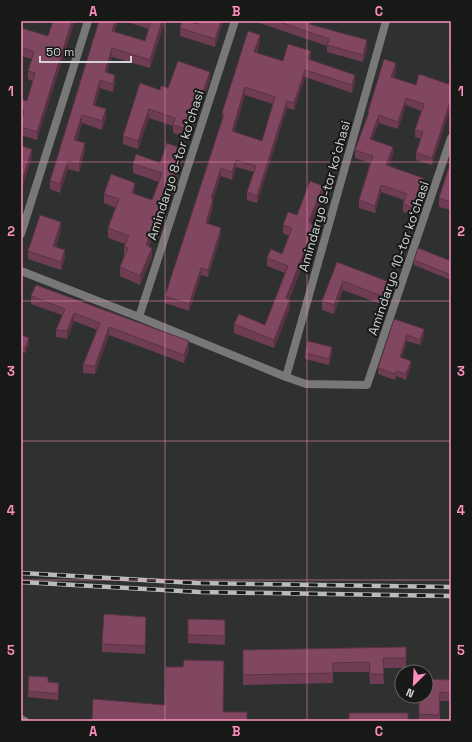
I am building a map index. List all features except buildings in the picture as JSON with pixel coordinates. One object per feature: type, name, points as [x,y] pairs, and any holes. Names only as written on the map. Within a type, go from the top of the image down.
[{"type":"street","points":[[21,234],[88,21]]},
{"type":"street","name":"Amindaryo 8-tor koʻchasi","points":[[139,316],[235,21]]},
{"type":"street","name":"Amindaryo 9-tor koʻchasi","points":[[286,377],[386,21]]},
{"type":"street","name":"Amindaryo 10-tor koʻchasi","points":[[286,377],[306,384],[367,386],[451,138]]},
{"type":"street","points":[[21,271],[139,316],[286,377]]},
{"type":"street","points":[[21,719],[25,721]]},
{"type":"railway","points":[[21,573],[196,583],[451,587]]},
{"type":"railway","points":[[21,582],[199,592],[451,596]]}]
